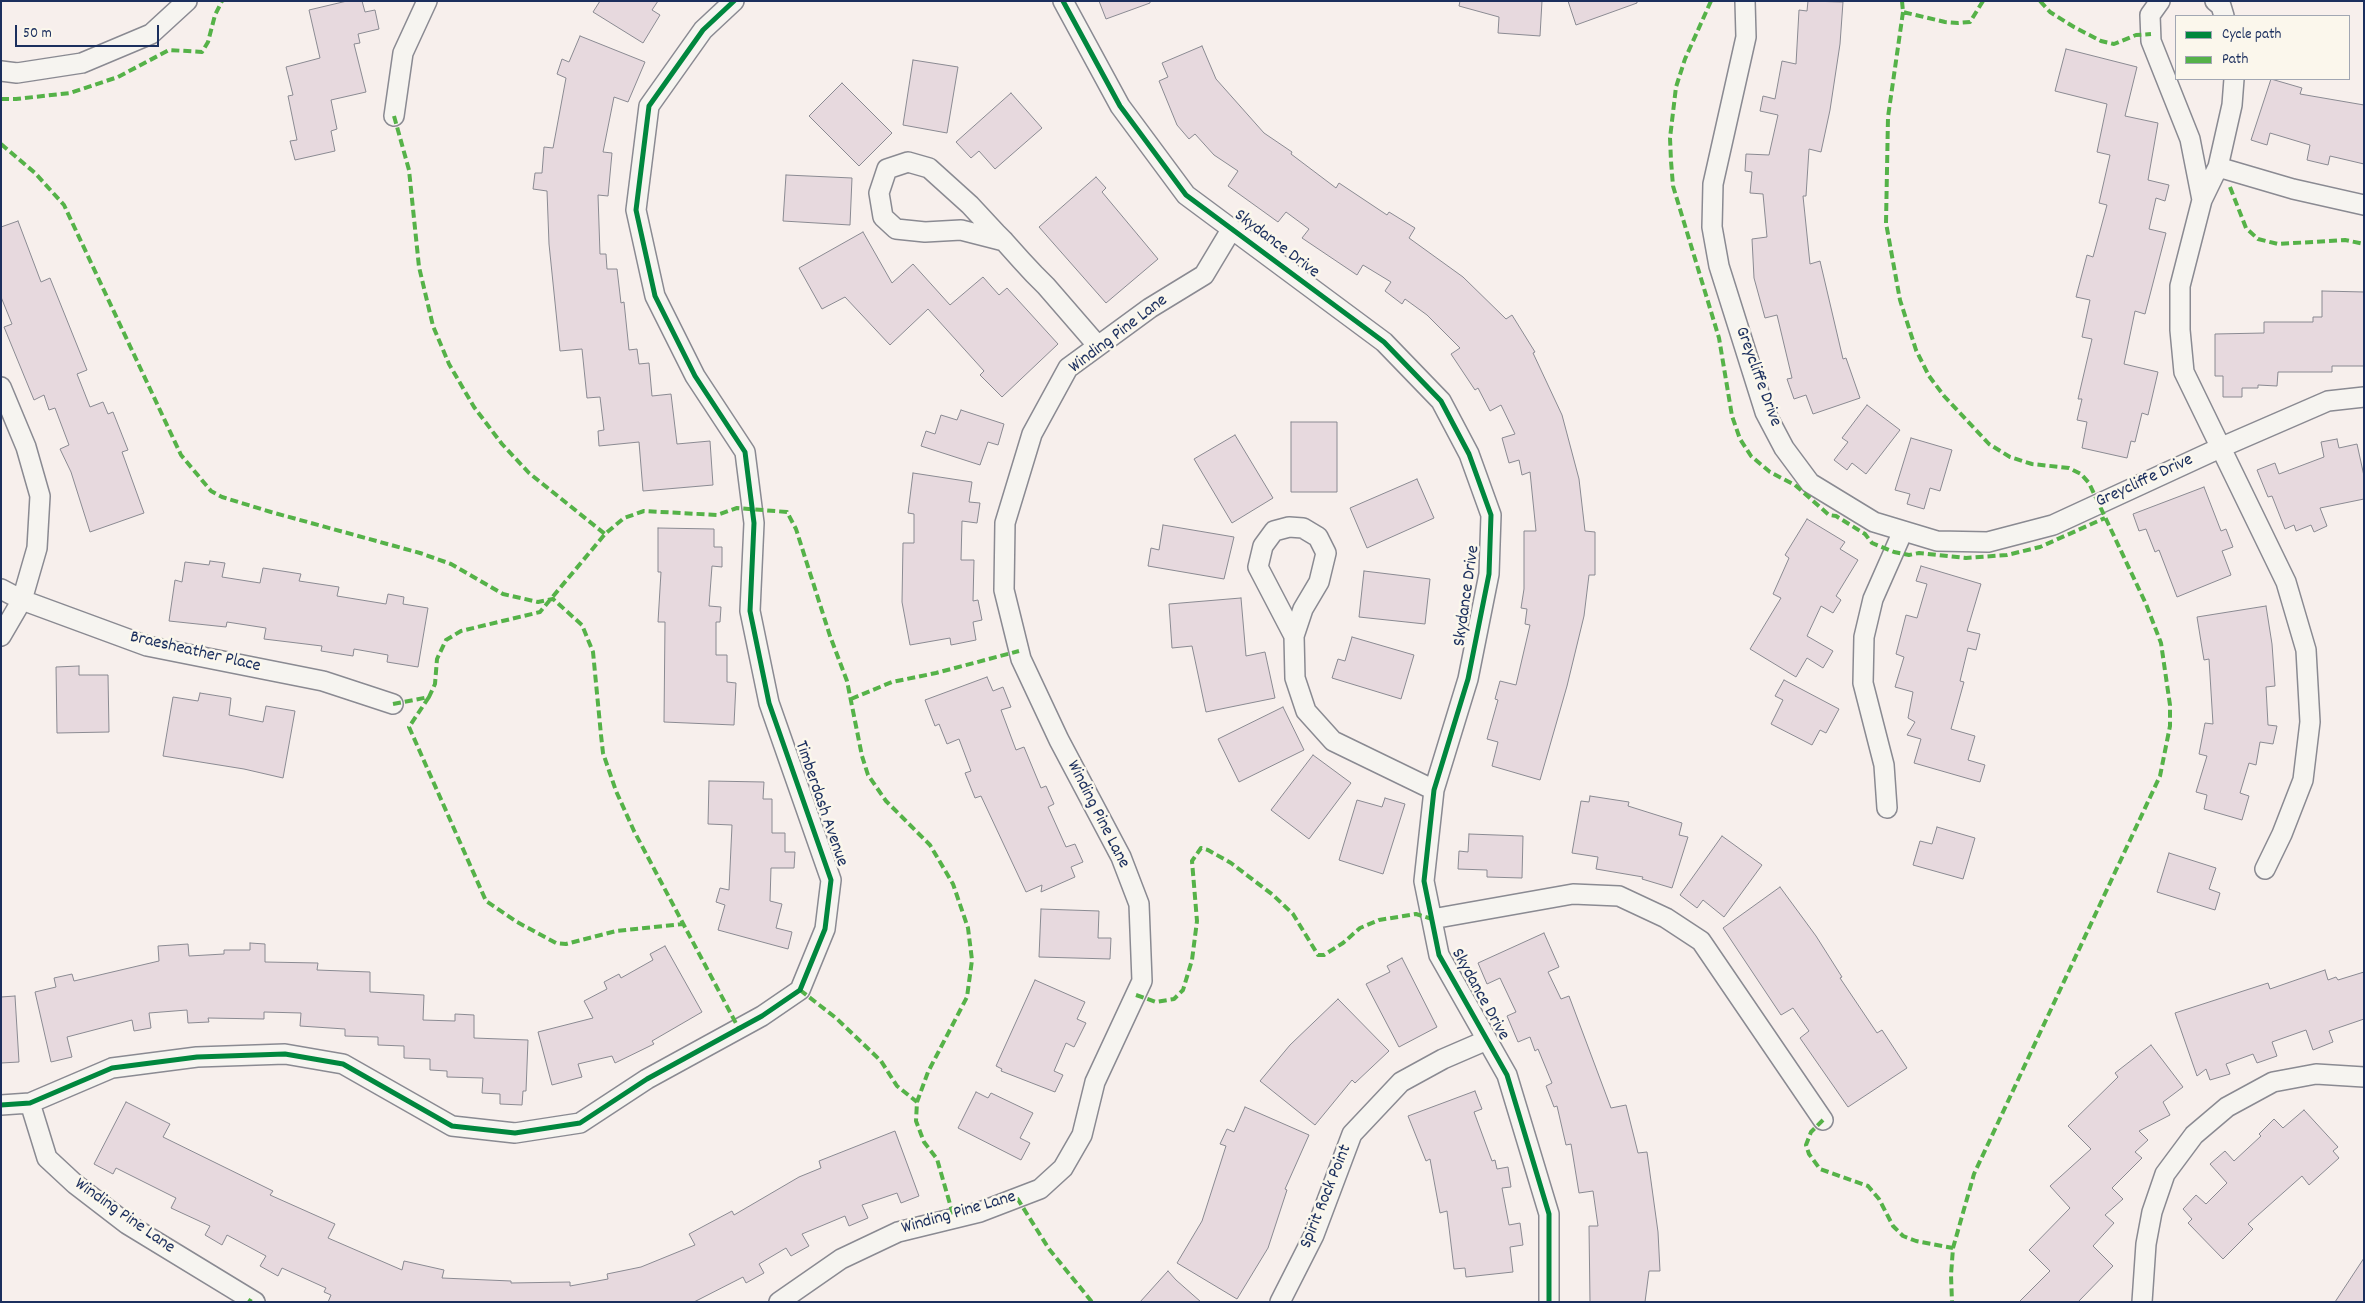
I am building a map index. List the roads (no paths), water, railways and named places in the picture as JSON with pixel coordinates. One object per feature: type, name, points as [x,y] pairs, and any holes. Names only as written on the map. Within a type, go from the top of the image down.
[{"type":"street","points":[[1,71],[17,72],[82,63],[151,34],[187,1]]},
{"type":"street","points":[[394,116],[403,53],[427,1]]},
{"type":"street","name":"Timberdash Avenue","points":[[1,1106],[30,1103],[112,1068],[197,1057],[285,1054],[343,1064],[452,1126],[515,1132],[580,1123],[647,1079],[762,1016],[800,990],[825,929],[832,880],[769,703],[750,611],[754,523],[744,452],[695,376],[655,296],[636,210],[649,106],[703,30],[734,1]]},
{"type":"street","name":"Skydance Drive","points":[[1063,1],[1120,106],[1186,195],[1384,342],[1441,401],[1469,454],[1491,515],[1488,574],[1468,679],[1434,790],[1424,881],[1439,954],[1507,1075],[1549,1214],[1550,1302]]},
{"type":"street","name":"Greycliffe Drive","points":[[1745,1],[1746,37],[1713,184],[1712,227],[1719,266],[1765,412],[1784,448],[1810,483],[1874,522],[1937,541],[1988,542],[2053,525],[2222,447],[2328,401],[2364,397]]},
{"type":"street","points":[[2160,1],[2150,14],[2151,41],[2190,140],[2202,200]]},
{"type":"street","points":[[2215,1],[2221,6],[2224,15]]},
{"type":"street","points":[[2234,80],[2232,105],[2218,167],[2202,200],[2180,286],[2180,330],[2184,372],[2286,582],[2306,650],[2310,722],[2303,780],[2282,834],[2265,868]]},
{"type":"street","points":[[1004,241],[961,230],[926,232],[896,229],[883,217],[879,193],[886,169],[908,162],[929,168],[970,205],[1004,241],[1098,346]]},
{"type":"street","points":[[2218,167],[2293,189],[2364,205]]},
{"type":"street","name":"Winding Pine Lane","points":[[779,1302],[841,1259],[898,1232],[980,1212],[1040,1189],[1063,1168],[1082,1135],[1095,1082],[1142,981],[1139,904],[1121,857],[1060,740],[1021,659],[1004,590],[1005,523],[1032,434],[1068,368],[1150,308],[1204,275],[1231,230]]},
{"type":"street","points":[[1,387],[26,447],[40,496],[37,548],[22,600],[1,636]]},
{"type":"street","points":[[1294,636],[1258,567],[1263,546],[1274,531],[1289,527],[1302,528],[1318,536],[1326,553],[1319,582],[1303,609],[1294,636],[1295,678],[1306,710],[1333,741],[1434,790]]},
{"type":"street","points":[[1887,808],[1884,765],[1863,683],[1864,637],[1873,600],[1903,531]]},
{"type":"street","name":"Braesheather Place","points":[[1,589],[22,600],[147,646],[323,681],[392,704]]},
{"type":"street","points":[[1432,919],[1573,894],[1619,896],[1666,918],[1701,941],[1823,1120]]},
{"type":"street","name":"Spirit Rock Point","points":[[1280,1302],[1314,1235],[1352,1134],[1401,1082],[1443,1059],[1487,1040]]},
{"type":"street","points":[[2142,1302],[2146,1244],[2152,1212],[2164,1174],[2194,1136],[2227,1106],[2273,1082],[2316,1074],[2364,1077]]},
{"type":"street","name":"Winding Pine Lane","points":[[30,1103],[47,1158],[75,1184],[127,1224],[255,1302]]}]
